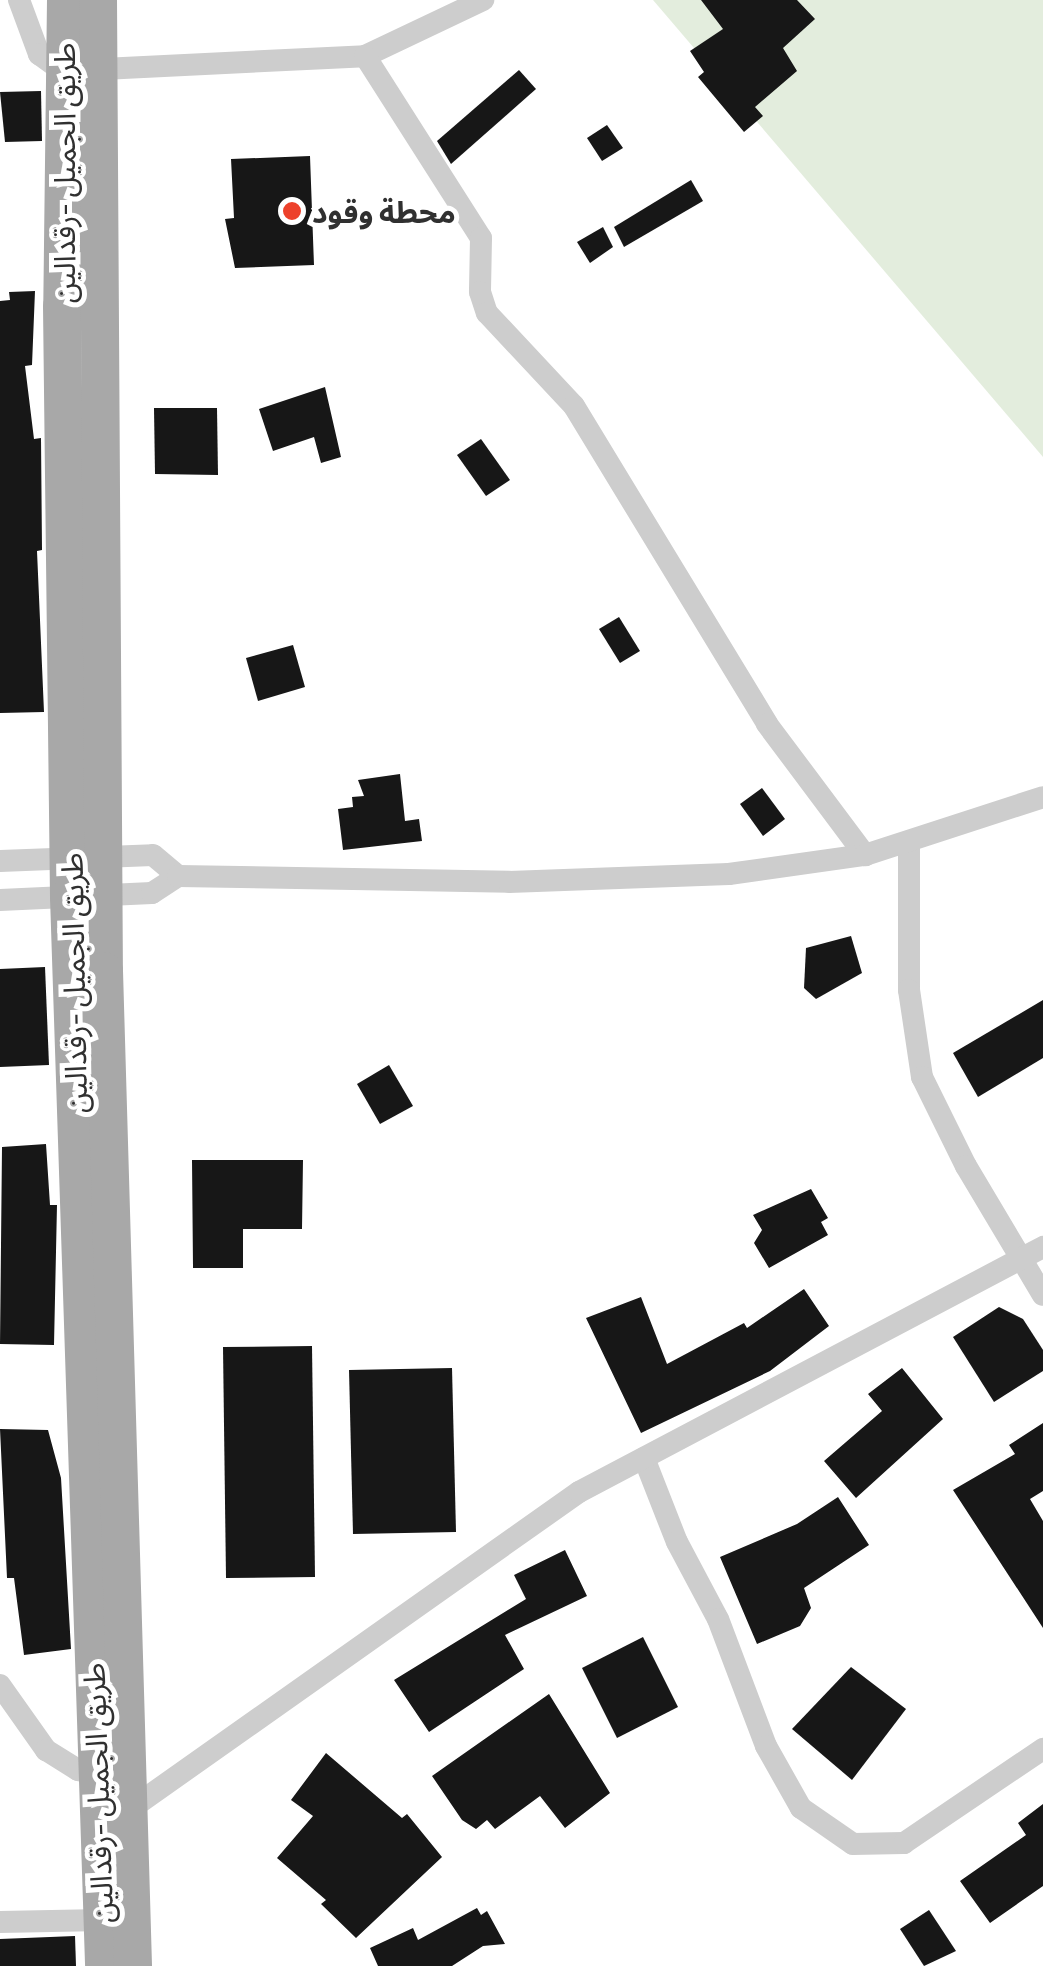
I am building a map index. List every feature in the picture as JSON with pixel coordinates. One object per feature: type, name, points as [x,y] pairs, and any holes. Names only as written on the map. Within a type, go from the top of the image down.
[{"type":"main road","name":"طريق الجميل -رقدالين","points":[[66,0],[78,69],[88,855],[85,1501],[100,1774],[104,1966]]},
{"type":"main road","name":"طريق الجميل -رقدالين","points":[[78,69],[98,0]]},
{"type":"main road","name":"طريق الجميل -رقدالين","points":[[88,897],[130,1810],[133,1966]]},
{"type":"street","points":[[19,0],[39,54],[78,69],[364,56],[483,0]]},
{"type":"street","points":[[364,56],[481,238],[480,292],[488,313],[574,406],[758,709],[865,855]]},
{"type":"street","points":[[0,900],[152,894],[178,876],[320,882],[638,881],[865,855],[1043,798]]},
{"type":"street","points":[[910,842],[909,990],[922,1077],[1043,1296]]},
{"type":"street","points":[[0,861],[153,855],[178,876]]},
{"type":"street","points":[[130,1810],[579,1492],[1043,1247]]},
{"type":"street","points":[[644,1458],[676,1542],[718,1619],[766,1746],[801,1808],[853,1844],[904,1843],[1043,1750]]},
{"type":"street","points":[[0,1686],[46,1750],[78,1770],[100,1774]]},
{"type":"street","points":[[0,1922],[103,1920]]},
{"type":"green space","points":[[653,0],[1043,0],[1043,457]]},
{"type":"building","points":[[701,0],[797,0],[815,19],[783,48],[797,71],[755,107],[763,116],[744,132],[698,77],[704,72],[690,51],[723,29]]},
{"type":"building","points":[[519,70],[536,89],[451,164],[437,141]]},
{"type":"building","points":[[41,91],[42,141],[5,142],[0,92]]},
{"type":"building","points":[[607,125],[623,148],[602,161],[587,138]]},
{"type":"building","points":[[310,156],[314,265],[235,268],[225,219],[234,218],[231,159]]},
{"type":"building","points":[[691,180],[703,201],[624,247],[614,227]]},
{"type":"building","points":[[603,227],[613,247],[590,263],[577,242]]},
{"type":"building","points":[[35,291],[32,365],[25,366],[34,439],[41,438],[42,550],[37,551],[44,712],[0,713],[0,301],[10,300],[9,292]]},
{"type":"building","points":[[325,387],[341,457],[321,463],[314,437],[273,451],[259,409]]},
{"type":"building","points":[[154,408],[217,408],[218,475],[155,474]]},
{"type":"building","points":[[481,439],[510,480],[486,496],[457,455]]},
{"type":"building","points":[[619,617],[640,651],[620,663],[599,629]]},
{"type":"building","points":[[293,645],[305,687],[258,701],[246,658]]},
{"type":"building","points":[[400,774],[405,821],[419,819],[422,841],[343,850],[338,809],[353,807],[352,797],[364,796],[358,780]]},
{"type":"building","points":[[762,788],[785,819],[763,836],[740,804]]},
{"type":"building","points":[[851,936],[862,973],[816,999],[804,988],[806,948]]},
{"type":"building","points":[[45,967],[49,1065],[0,1067],[0,969]]},
{"type":"building","points":[[1043,1000],[1043,1058],[978,1097],[953,1053]]},
{"type":"building","points":[[389,1065],[413,1106],[380,1124],[357,1084]]},
{"type":"building","points":[[46,1144],[50,1205],[57,1205],[54,1345],[0,1344],[2,1147]]},
{"type":"building","points":[[192,1160],[303,1160],[302,1229],[243,1229],[243,1268],[193,1268]]},
{"type":"building","points":[[811,1189],[828,1218],[821,1222],[828,1235],[769,1268],[754,1243],[762,1230],[753,1215]]},
{"type":"building","points":[[804,1289],[829,1326],[770,1371],[641,1433],[586,1318],[641,1297],[667,1364],[744,1323],[747,1328]]},
{"type":"building","points":[[999,1307],[1023,1319],[1043,1350],[1043,1371],[994,1402],[953,1337]]},
{"type":"building","points":[[312,1346],[315,1577],[226,1578],[223,1347]]},
{"type":"building","points":[[452,1368],[456,1532],[353,1534],[349,1370]]},
{"type":"building","points":[[902,1368],[943,1419],[856,1498],[824,1461],[882,1411],[868,1394]]},
{"type":"building","points":[[1043,1423],[1043,1491],[1030,1499],[1043,1521],[1043,1628],[953,1490],[1015,1454],[1009,1445]]},
{"type":"building","points":[[0,1429],[48,1430],[61,1478],[71,1649],[24,1655],[14,1578],[7,1578]]},
{"type":"building","points":[[838,1497],[869,1545],[804,1588],[811,1608],[800,1626],[757,1644],[720,1557],[797,1524]]},
{"type":"building","points":[[565,1550],[587,1596],[505,1635],[524,1669],[429,1732],[394,1680],[526,1599],[514,1575]]},
{"type":"building","points":[[643,1637],[678,1707],[617,1738],[582,1668]]},
{"type":"building","points":[[851,1667],[906,1709],[852,1780],[792,1729]]},
{"type":"building","points":[[549,1694],[610,1793],[565,1828],[540,1796],[495,1829],[487,1820],[476,1829],[462,1820],[432,1776]]},
{"type":"building","points":[[326,1753],[402,1818],[407,1814],[442,1857],[356,1938],[321,1904],[326,1900],[277,1858],[313,1816],[291,1800]]},
{"type":"building","points":[[1043,1804],[1043,1886],[990,1923],[960,1881],[1026,1835],[1018,1823]]},
{"type":"building","points":[[477,1908],[481,1915],[487,1911],[505,1944],[483,1946],[452,1966],[378,1966],[370,1948],[413,1928],[418,1940]]},
{"type":"building","points":[[929,1910],[956,1951],[924,1966],[900,1929]]},
{"type":"building","points":[[75,1936],[76,1966],[0,1966],[0,1939]]},
{"type":"place","name":"محطة وقود","points":[[292,211]]}]
